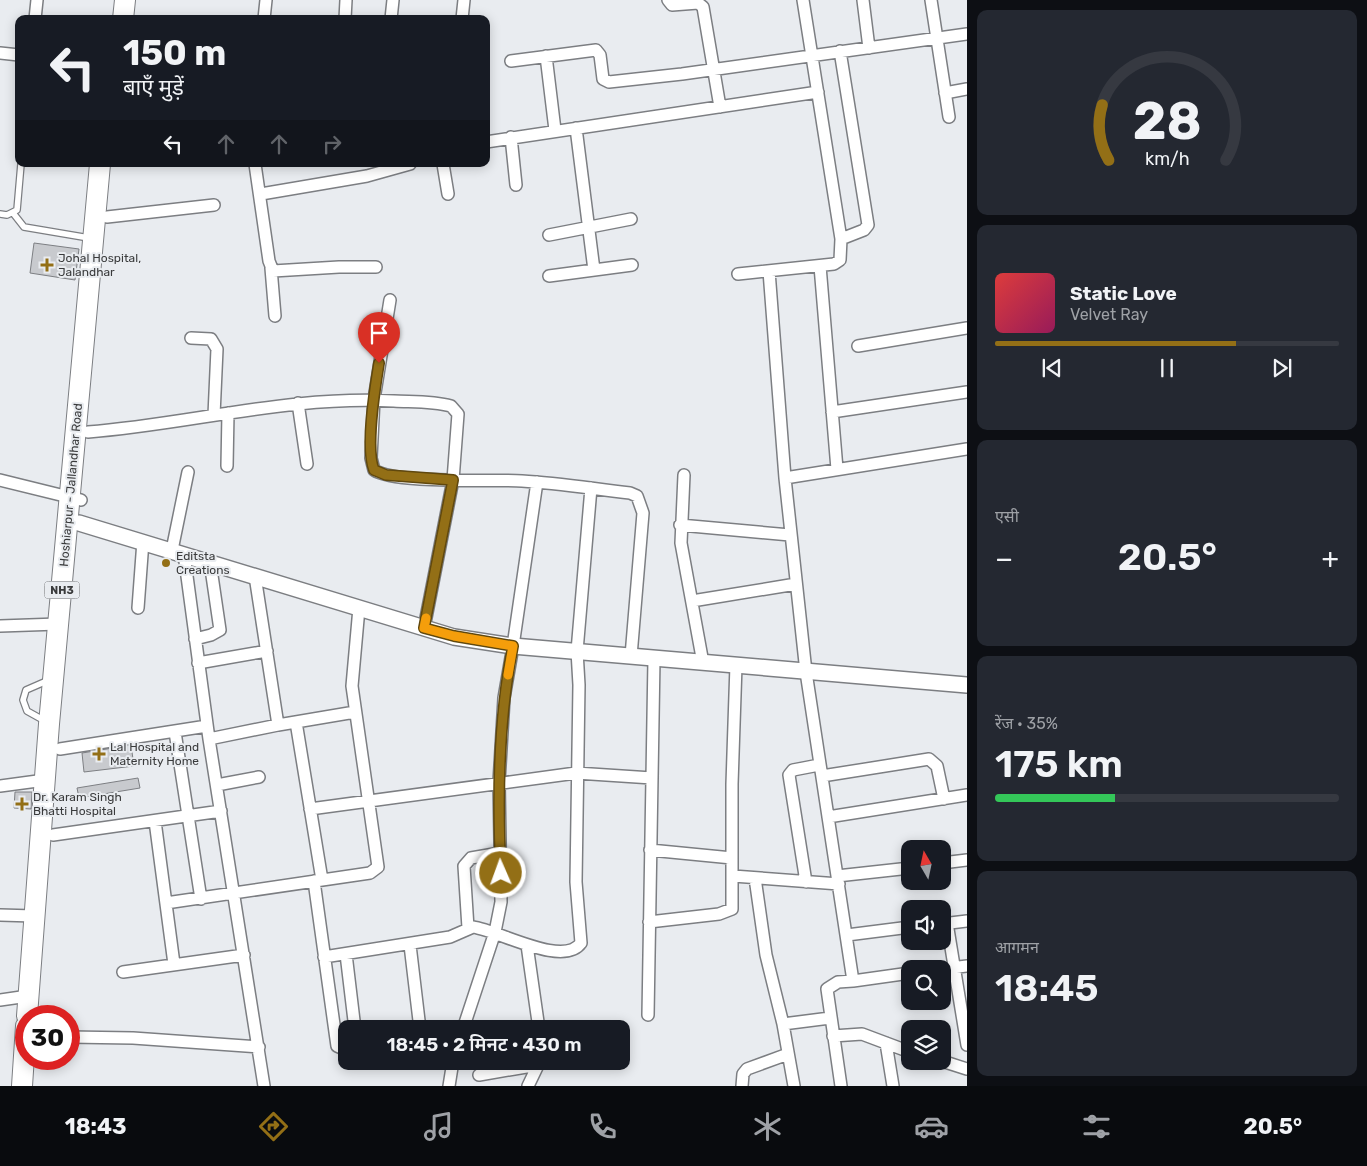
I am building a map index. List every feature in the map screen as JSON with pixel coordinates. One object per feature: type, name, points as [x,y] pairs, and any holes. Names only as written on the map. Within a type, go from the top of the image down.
[{"type":"highway","points":[[111,15],[112,0]]},
{"type":"highway","points":[[123,15],[125,0]]},
{"type":"highway","name":"Hoshiarpur - Jallandhar Road","points":[[39,1005],[60,749],[71,544],[100,167]]},
{"type":"highway","name":"Hoshiarpur - Jallandhar Road","points":[[28,1005],[58,624],[71,544],[79,523],[75,498],[88,432],[111,167]]},
{"type":"highway","points":[[22,1086],[23,1070]]},
{"type":"highway","points":[[33,1086],[34,1070]]},
{"type":"street","points":[[35,15],[37,0]]},
{"type":"street","points":[[264,15],[266,0]]},
{"type":"street","points":[[345,15],[346,0]]},
{"type":"street","points":[[391,15],[393,0]]},
{"type":"street","points":[[462,15],[464,0]]},
{"type":"street","points":[[668,0],[676,5],[695,2],[702,4],[720,107]]},
{"type":"street","points":[[738,274],[838,263],[841,239],[803,0]]},
{"type":"street","points":[[863,0],[869,48]]},
{"type":"street","points":[[931,0],[949,117]]},
{"type":"street","points":[[511,61],[596,50],[600,55],[603,79],[609,82],[713,70],[967,34]]},
{"type":"street","points":[[840,52],[868,222],[864,230],[841,239]]},
{"type":"street","points":[[0,53],[15,55]]},
{"type":"street","points":[[546,56],[555,130]]},
{"type":"street","points":[[945,93],[967,89]]},
{"type":"street","points":[[490,141],[555,130],[818,92]]},
{"type":"street","points":[[576,128],[594,270]]},
{"type":"street","points":[[511,138],[516,186]]},
{"type":"street","points":[[256,167],[271,268],[275,316]]},
{"type":"street","points":[[261,194],[367,176],[399,167]]},
{"type":"street","points":[[444,167],[448,194]]},
{"type":"street","points":[[107,217],[214,205]]},
{"type":"street","points":[[549,235],[631,219]]},
{"type":"street","points":[[548,276],[632,265]]},
{"type":"street","points":[[820,266],[837,469]]},
{"type":"street","points":[[271,268],[277,272],[339,267],[376,267]]},
{"type":"street","points":[[769,271],[790,535],[806,672],[853,981]]},
{"type":"street","points":[[390,300],[374,400],[371,458],[374,470],[386,475],[453,480],[537,482],[630,493],[640,502],[642,521],[631,656]]},
{"type":"street","points":[[858,346],[967,328]]},
{"type":"street","points":[[191,338],[211,339],[217,349],[214,415]]},
{"type":"street","points":[[832,412],[967,392]]},
{"type":"street","points":[[88,432],[124,429],[298,403],[374,400],[445,404],[456,410],[458,422],[453,480],[424,628]]},
{"type":"street","points":[[298,403],[307,464]]},
{"type":"street","points":[[226,466],[228,413]]},
{"type":"street","points":[[785,478],[967,449]]},
{"type":"street","points":[[188,472],[178,552],[195,639],[264,1086]]},
{"type":"street","points":[[684,475],[680,526],[681,543],[703,663]]},
{"type":"street","points":[[0,480],[75,498]]},
{"type":"street","points":[[466,1020],[495,932],[501,902],[499,782],[504,698],[537,482]]},
{"type":"street","points":[[324,957],[410,945],[450,937],[468,928],[481,928],[528,945],[568,951],[578,947],[581,943],[576,882],[576,773],[579,685],[577,651],[592,488]]},
{"type":"street","points":[[79,523],[454,636],[513,646],[967,685]]},
{"type":"street","points":[[680,526],[790,535]]},
{"type":"street","points":[[138,608],[143,541]]},
{"type":"street","points":[[195,639],[212,636],[220,630],[210,562]]},
{"type":"street","points":[[255,576],[278,725]]},
{"type":"street","points":[[692,601],[796,584]]},
{"type":"street","points":[[166,903],[370,873],[378,868],[355,712],[352,676],[359,608]]},
{"type":"street","points":[[0,626],[58,624]]},
{"type":"street","points":[[198,663],[267,651]]},
{"type":"street","points":[[648,1015],[654,659]]},
{"type":"street","points":[[649,922],[729,912],[734,904],[732,858],[736,665]]},
{"type":"street","points":[[209,739],[355,712]]},
{"type":"street","points":[[296,722],[310,809],[324,957],[338,1046]]},
{"type":"street","points":[[60,749],[207,726]]},
{"type":"street","points":[[175,732],[201,899]]},
{"type":"street","points":[[806,882],[789,775],[792,770],[820,771],[929,759],[938,766],[944,799]]},
{"type":"street","points":[[310,809],[576,773],[652,778]]},
{"type":"street","points":[[217,785],[259,777]]},
{"type":"street","points":[[0,786],[45,780]]},
{"type":"street","points":[[828,817],[967,795]]},
{"type":"street","points":[[53,834],[221,811]]},
{"type":"street","points":[[155,821],[174,964]]},
{"type":"street","points":[[650,850],[732,858]]},
{"type":"street","points":[[468,928],[464,866],[471,858],[500,853]]},
{"type":"street","points":[[951,862],[967,860]]},
{"type":"street","points":[[733,876],[806,882],[838,880],[901,870]]},
{"type":"street","points":[[755,878],[766,955],[783,1024],[794,1086]]},
{"type":"street","points":[[0,916],[34,916]]},
{"type":"street","points":[[951,922],[967,921]]},
{"type":"street","points":[[847,935],[901,929]]},
{"type":"street","points":[[410,945],[419,1020]]},
{"type":"street","points":[[528,945],[538,1020]]},
{"type":"street","points":[[951,950],[966,1027],[967,1044]]},
{"type":"street","points":[[346,954],[354,1020]]},
{"type":"street","points":[[123,972],[244,955]]},
{"type":"street","points":[[951,968],[967,966]]},
{"type":"street","points":[[841,1086],[827,989],[838,982],[901,974]]},
{"type":"street","points":[[0,1000],[28,996]]},
{"type":"street","points":[[783,1024],[830,1018]]},
{"type":"street","points":[[833,1036],[859,1033],[901,1049]]},
{"type":"street","points":[[80,1037],[133,1038],[259,1047]]},
{"type":"street","points":[[886,1043],[893,1086]]},
{"type":"street","points":[[742,1086],[743,1074],[747,1069],[788,1054]]},
{"type":"street","points":[[951,1064],[967,1069]]},
{"type":"street","points":[[449,1086],[452,1070]]},
{"type":"street","points":[[479,1075],[504,1070]]},
{"type":"street","points":[[528,1086],[536,1070]]},
{"type":"lane","points":[[13,214],[18,204],[21,167]]},
{"type":"lane","points":[[0,214],[13,214],[24,227],[94,238]]},
{"type":"lane","points":[[50,724],[27,711],[23,700],[26,690],[53,679]]},
{"type":"building","points":[[34,243],[79,249],[75,280],[30,273]]},
{"type":"building","points":[[131,745],[134,766],[84,772],[82,753]]},
{"type":"building","points":[[138,778],[140,788],[79,798],[77,788]]},
{"type":"building","points":[[15,792],[32,792],[31,809],[14,808]]},
{"type":"slow traffic","points":[[426,618],[424,628],[454,636],[513,646],[508,675]]},
{"type":"place","name":"Johal Hospital, Jalandhar","points":[[47,265]]},
{"type":"place","name":"Editsta Creations","points":[[166,563]]},
{"type":"place","name":"Lal Hospital and Maternity Home","points":[[99,754]]},
{"type":"place","name":"Dr. Karam Singh Bhatti Hospital","points":[[22,804]]},
{"type":"route","points":[[379,363],[374,400],[371,458],[374,470],[386,475],[453,480],[447,520],[424,628],[454,636],[513,646],[502,717],[499,782],[501,873]]}]
